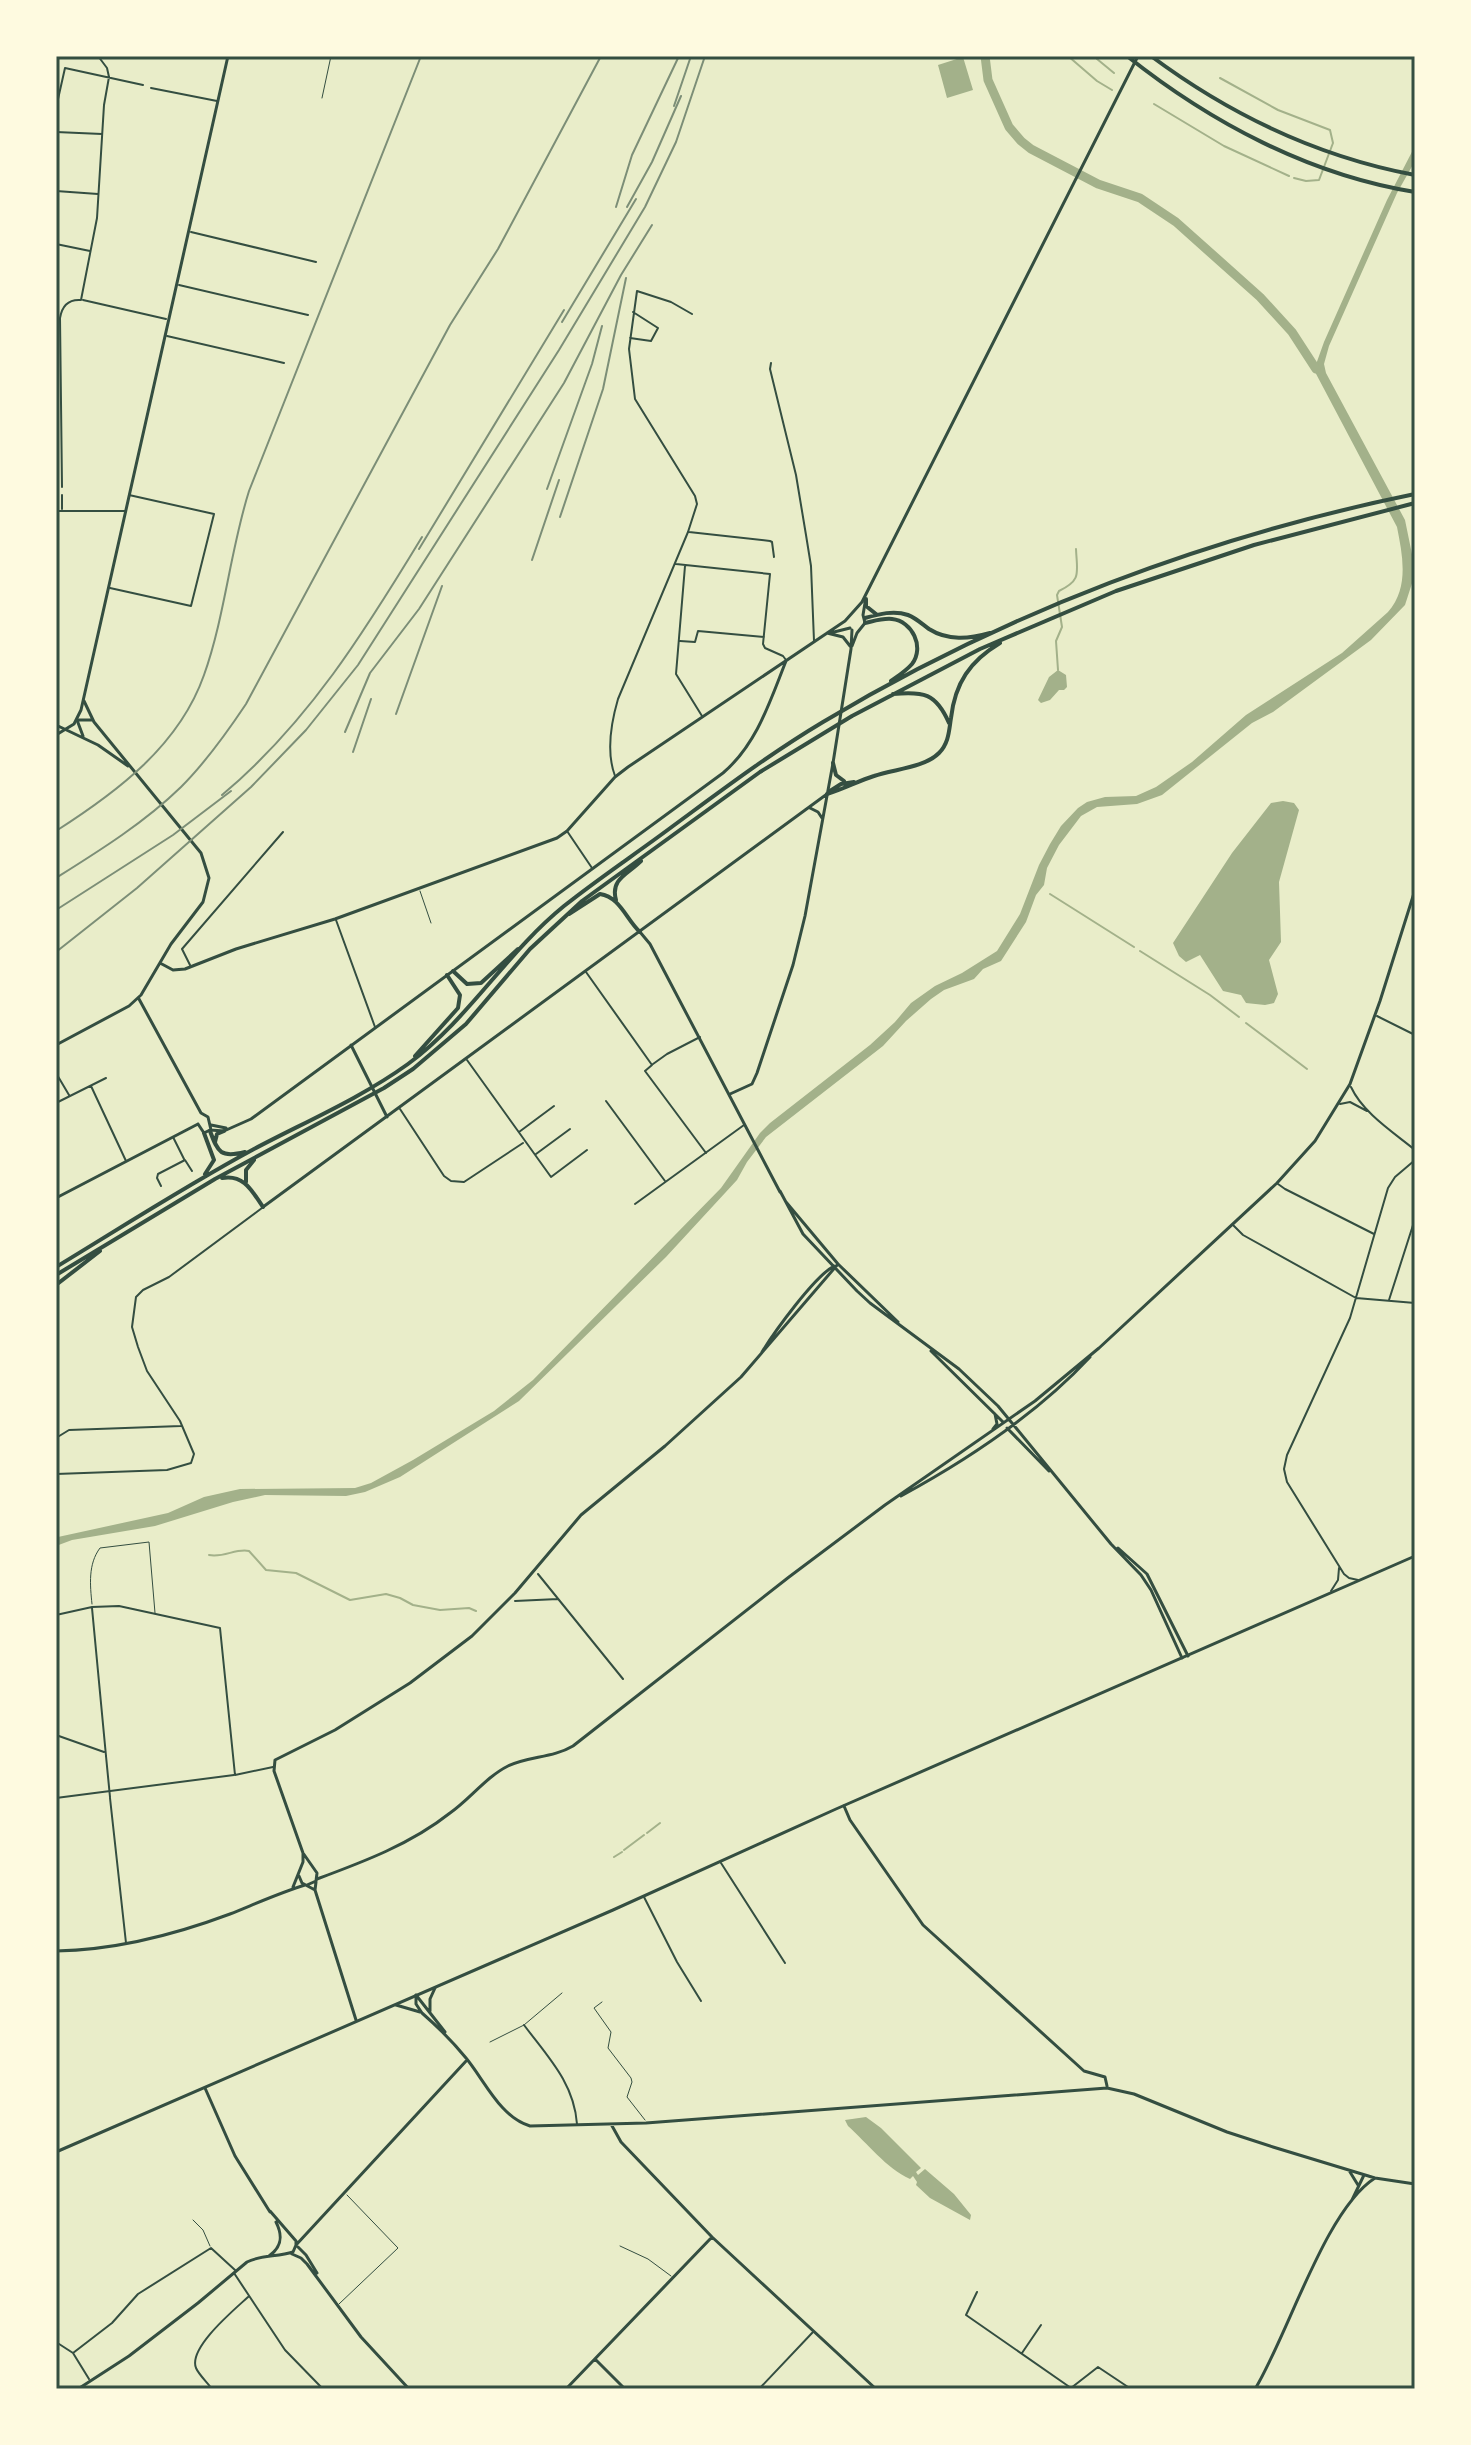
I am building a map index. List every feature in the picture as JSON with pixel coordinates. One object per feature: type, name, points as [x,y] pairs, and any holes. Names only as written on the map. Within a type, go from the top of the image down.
[{"type":"main road","points":[[1127,56],[1169,89],[1228,125],[1309,162],[1367,181],[1415,192]]},
{"type":"main road","points":[[1152,57],[1237,112],[1316,147],[1415,175]]},
{"type":"main road","points":[[865,619],[889,612],[908,615],[934,632],[955,638],[977,637],[1124,579],[1252,535],[1415,494]]},
{"type":"main road","points":[[56,1275],[215,1179],[384,1088],[429,1058],[466,1024],[530,949],[565,916],[760,772],[828,729],[1019,631],[1129,587],[1222,554],[1415,503]]},
{"type":"main road","points":[[866,599],[869,609],[878,614]]},
{"type":"main road","points":[[865,619],[900,621],[911,629],[917,643],[916,658],[911,665],[882,689]]},
{"type":"main road","points":[[56,1267],[201,1179],[369,1088],[407,1064],[454,1025],[526,942],[578,895],[773,753],[825,720],[1007,627]]},
{"type":"main road","points":[[827,794],[931,759],[946,743],[955,692],[967,669],[1019,631]]},
{"type":"main road","points":[[890,695],[918,692],[932,698],[940,705],[950,725]]},
{"type":"main road","points":[[833,763],[836,775],[846,782]]},
{"type":"main road","points":[[827,794],[835,786],[856,782]]},
{"type":"main road","points":[[617,902],[614,888],[617,880],[649,852]]},
{"type":"main road","points":[[565,916],[600,894],[606,895],[617,902],[640,932]]},
{"type":"main road","points":[[453,971],[462,982],[481,983],[526,942]]},
{"type":"main road","points":[[407,1064],[458,1008],[460,995],[447,975]]},
{"type":"main road","points":[[215,1144],[217,1134],[227,1129]]},
{"type":"main road","points":[[209,1130],[220,1152],[227,1155],[251,1151]]},
{"type":"main road","points":[[201,1179],[214,1160],[209,1130]]},
{"type":"main road","points":[[246,1182],[246,1170],[260,1154]]},
{"type":"main road","points":[[215,1179],[232,1176],[246,1182],[263,1207]]},
{"type":"main road","points":[[56,1285],[111,1242]]},
{"type":"street","points":[[81,300],[92,252],[109,77],[107,68],[98,56]]},
{"type":"street","points":[[85,738],[77,720],[228,56]]},
{"type":"street","points":[[160,963],[175,970],[191,966],[335,919],[551,840],[567,831],[615,777],[854,613],[1138,56]]},
{"type":"street","points":[[56,108],[65,68],[143,85]]},
{"type":"street","points":[[151,88],[218,102]]},
{"type":"street","points":[[56,132],[102,134]]},
{"type":"street","points":[[56,191],[99,195]]},
{"type":"street","points":[[190,232],[316,262]]},
{"type":"street","points":[[56,244],[92,252]]},
{"type":"street","points":[[178,284],[308,315]]},
{"type":"street","points":[[615,777],[611,767],[612,719],[618,699],[697,504],[635,399],[629,337],[637,291],[671,302],[692,314]]},
{"type":"street","points":[[62,487],[58,343],[63,309],[72,301],[81,300],[170,320]]},
{"type":"street","points":[[629,337],[651,341],[658,328],[632,312]]},
{"type":"street","points":[[166,336],[284,363]]},
{"type":"street","points":[[771,363],[808,545],[814,642]]},
{"type":"street","points":[[56,446],[62,446]]},
{"type":"street","points":[[62,495],[62,510]]},
{"type":"street","points":[[108,588],[191,606],[214,514],[129,495]]},
{"type":"street","points":[[56,511],[126,511]]},
{"type":"street","points":[[688,532],[770,541],[774,557]]},
{"type":"street","points":[[675,564],[770,574],[765,648],[783,656],[786,661]]},
{"type":"street","points":[[685,565],[677,677],[703,717]]},
{"type":"street","points":[[851,649],[865,619],[870,586]]},
{"type":"street","points":[[854,613],[865,619]]},
{"type":"street","points":[[730,1094],[752,1084],[757,1073],[801,937],[851,649],[848,618]]},
{"type":"street","points":[[825,635],[851,629],[859,631]]},
{"type":"street","points":[[679,641],[695,642],[698,631],[764,637]]},
{"type":"street","points":[[825,635],[843,637],[851,649]]},
{"type":"street","points":[[198,1124],[209,1130],[227,1129],[251,1119],[736,761],[767,711],[786,661]]},
{"type":"street","points":[[56,1045],[139,999],[207,892],[207,868],[197,847],[94,722],[85,707],[84,697]]},
{"type":"street","points":[[56,735],[77,720],[94,722]]},
{"type":"street","points":[[56,725],[85,738],[131,768]]},
{"type":"street","points":[[56,1474],[167,1470],[191,1463],[194,1454],[183,1425],[147,1371],[133,1333],[136,1297],[169,1277],[827,794]]},
{"type":"street","points":[[807,809],[815,809],[822,819]]},
{"type":"street","points":[[567,831],[593,869]]},
{"type":"street","points":[[191,966],[182,949],[283,832]]},
{"type":"street","points":[[56,1951],[126,1944],[191,1928],[388,1851],[424,1831],[511,1764],[554,1755],[573,1746],[885,1505],[1035,1401],[1099,1348],[1233,1224],[1277,1183],[1315,1141],[1350,1084],[1415,890]]},
{"type":"street","points":[[335,919],[375,1028]]},
{"type":"street","points":[[640,932],[650,944],[700,1037],[795,1222],[825,1258],[905,1328],[971,1379],[1008,1420],[1015,1439]]},
{"type":"street","points":[[585,971],[652,1065]]},
{"type":"street","points":[[139,999],[201,1113],[207,1116],[209,1130]]},
{"type":"street","points":[[1375,1015],[1415,1035]]},
{"type":"street","points":[[700,1037],[667,1054],[645,1071],[706,1153]]},
{"type":"street","points":[[351,1045],[387,1117]]},
{"type":"street","points":[[466,1059],[551,1177],[587,1150]]},
{"type":"street","points":[[56,1073],[69,1096]]},
{"type":"street","points":[[56,1103],[106,1078]]},
{"type":"street","points":[[1350,1084],[1355,1096],[1415,1150]]},
{"type":"street","points":[[91,1086],[126,1161]]},
{"type":"street","points":[[1344,1094],[1355,1096]]},
{"type":"street","points":[[1344,1094],[1350,1102],[1372,1113]]},
{"type":"street","points":[[606,1101],[665,1182]]},
{"type":"street","points":[[1339,1104],[1350,1102]]},
{"type":"street","points":[[518,1133],[554,1106]]},
{"type":"street","points":[[399,1108],[444,1176],[454,1182],[467,1181],[525,1142]]},
{"type":"street","points":[[198,1124],[201,1113]]},
{"type":"street","points":[[56,1198],[198,1124]]},
{"type":"street","points":[[635,1204],[745,1124]]},
{"type":"street","points":[[535,1155],[570,1129]]},
{"type":"street","points":[[172,1136],[192,1171]]},
{"type":"street","points":[[161,1186],[158,1174],[185,1160]]},
{"type":"street","points":[[1360,1580],[1349,1578],[1339,1566],[1287,1482],[1284,1469],[1287,1455],[1350,1318],[1388,1188],[1395,1177],[1415,1160]]},
{"type":"street","points":[[1277,1183],[1374,1234]]},
{"type":"street","points":[[780,1191],[842,1276],[870,1303],[905,1328]]},
{"type":"street","points":[[1389,1301],[1414,1222]]},
{"type":"street","points":[[1233,1224],[1243,1235],[1356,1298],[1415,1303]]},
{"type":"street","points":[[825,1258],[826,1270]]},
{"type":"street","points":[[755,1362],[781,1324],[826,1270],[836,1266]]},
{"type":"street","points":[[356,2020],[315,1890],[315,1869],[303,1853],[273,1767],[278,1758],[335,1730],[410,1683],[464,1643],[508,1601],[581,1515],[680,1433],[755,1362],[836,1266]]},
{"type":"street","points":[[827,1279],[837,1274],[842,1276]]},
{"type":"street","points":[[927,1346],[1010,1427],[1141,1575],[1183,1658]]},
{"type":"street","points":[[885,1505],[941,1474],[1010,1427],[1067,1382],[1099,1348]]},
{"type":"street","points":[[990,1432],[997,1424],[995,1414]]},
{"type":"street","points":[[56,1438],[69,1430],[183,1425]]},
{"type":"street","points":[[994,1437],[1006,1434],[1015,1439],[1055,1476]]},
{"type":"street","points":[[1109,1541],[1147,1574],[1188,1656]]},
{"type":"street","points":[[56,2152],[1415,1556]]},
{"type":"street","points":[[1331,1593],[1338,1580],[1339,1566]]},
{"type":"street","points":[[538,1574],[623,1679]]},
{"type":"street","points":[[515,1601],[558,1599]]},
{"type":"street","points":[[56,1615],[92,1607],[119,1606],[220,1628],[235,1775]]},
{"type":"street","points":[[92,1607],[126,1944]]},
{"type":"street","points":[[56,1735],[106,1755]]},
{"type":"street","points":[[56,1798],[235,1775],[273,1767]]},
{"type":"street","points":[[844,1806],[855,1828],[923,1925],[1084,2071],[1105,2077],[1107,2088]]},
{"type":"street","points":[[292,1889],[303,1862],[303,1853]]},
{"type":"street","points":[[720,1862],[785,1963]]},
{"type":"street","points":[[299,1874],[305,1867],[328,1875]]},
{"type":"street","points":[[299,1874],[306,1885],[315,1890]]},
{"type":"street","points":[[643,1896],[701,2001]]},
{"type":"street","points":[[430,2011],[430,1999],[436,1986]]},
{"type":"street","points":[[416,1995],[449,2039]]},
{"type":"street","points":[[416,1995],[416,2004],[422,2013],[449,2039],[507,2112],[516,2121],[530,2126],[646,2123],[1107,2088],[1134,2094],[1227,2132],[1347,2170],[1415,2184]]},
{"type":"street","points":[[393,2004],[422,2013]]},
{"type":"street","points":[[524,2025],[570,2088],[576,2106],[577,2125]]},
{"type":"street","points":[[78,2389],[129,2356],[253,2258],[289,2253],[467,2060]]},
{"type":"street","points":[[206,2086],[207,2096],[229,2144],[280,2230],[281,2250],[301,2258],[361,2337],[409,2389]]},
{"type":"street","points":[[611,2124],[621,2142],[712,2237],[876,2389]]},
{"type":"street","points":[[1347,2170],[1358,2185]]},
{"type":"street","points":[[1350,2204],[1364,2175]]},
{"type":"street","points":[[1363,2188],[1364,2175]]},
{"type":"street","points":[[1255,2389],[1325,2244],[1350,2204],[1375,2178]]},
{"type":"street","points":[[270,2211],[310,2261],[320,2280]]},
{"type":"street","points":[[265,2257],[275,2251],[285,2237],[302,2239]]},
{"type":"street","points":[[566,2389],[712,2237]]},
{"type":"street","points":[[73,2353],[112,2323],[138,2294],[211,2248],[235,2272],[285,2350],[323,2389]]},
{"type":"street","points":[[977,2292],[966,2315],[1071,2388],[1098,2367],[1131,2389]]},
{"type":"street","points":[[212,2389],[196,2368],[195,2360],[210,2333],[248,2296]]},
{"type":"street","points":[[1021,2354],[1041,2325]]},
{"type":"street","points":[[759,2389],[813,2331]]},
{"type":"street","points":[[56,2342],[73,2353],[90,2380]]},
{"type":"street","points":[[595,2359],[625,2389]]},
{"type":"lane","points":[[322,98],[331,56]]},
{"type":"lane","points":[[420,889],[431,923]]},
{"type":"lane","points":[[92,1607],[91,1573],[94,1556],[100,1549],[149,1542],[155,1613]]},
{"type":"lane","points":[[490,2042],[524,2025],[562,1993]]},
{"type":"lane","points":[[602,2002],[594,2008],[611,2032],[608,2048],[631,2078],[627,2097],[646,2123]]},
{"type":"lane","points":[[338,2305],[398,2248],[345,2193]]},
{"type":"lane","points":[[193,2220],[203,2230],[211,2248]]},
{"type":"lane","points":[[620,2246],[648,2259],[673,2277]]},
{"type":"shaded area","points":[[963,57],[973,90],[947,98],[938,65]]},
{"type":"shaded area","points":[[1415,146],[1415,161],[1397,193],[1329,346],[1324,364],[1405,520],[1415,574],[1405,605],[1371,640],[1273,712],[1252,723],[1162,795],[1137,804],[1097,807],[1081,816],[1059,845],[1026,922],[1001,961],[983,969],[974,979],[944,990],[931,999],[883,1046],[766,1137],[737,1180],[666,1257],[519,1401],[400,1477],[365,1492],[346,1496],[265,1495],[155,1526],[72,1540],[56,1546],[58,1537],[168,1513],[204,1497],[240,1489],[355,1488],[371,1483],[413,1460],[494,1411],[533,1380],[721,1188],[770,1123],[870,1045],[911,1003],[997,951],[1020,914],[1050,844],[1078,808],[1105,797],[1136,796],[1156,787],[1192,762],[1246,715],[1342,653],[1388,612],[1395,603],[1402,582],[1397,527],[1314,370],[1387,200]]},
{"type":"shaded area","points":[[1058,670],[1066,675],[1067,687],[1041,703],[1038,700],[1049,677]]},
{"type":"shaded area","points":[[1271,803],[1294,803],[1299,810],[1279,882],[1281,942],[1269,960],[1278,994],[1274,1003],[1246,1003],[1241,995],[1223,991],[1200,955],[1186,962],[1173,943],[1232,853]]},
{"type":"shaded area","points":[[866,2117],[921,2168],[916,2172],[918,2175],[925,2169],[954,2194],[971,2215],[970,2220],[930,2198],[916,2185],[913,2176],[910,2179],[877,2155],[845,2120]]},
{"type":"waterway","points":[[985,56],[988,80],[1009,127],[1021,141],[1098,184],[1140,198],[1176,222],[1260,297],[1292,332],[1316,369]]},
{"type":"waterway","points":[[1068,56],[1112,90]]},
{"type":"waterway","points":[[1097,59],[1114,73]]},
{"type":"waterway","points":[[1220,78],[1278,110],[1330,130],[1333,143],[1319,180],[1294,178]]},
{"type":"waterway","points":[[1154,104],[1224,146],[1289,176]]},
{"type":"waterway","points":[[1058,670],[1056,641],[1062,627],[1057,595],[1075,579],[1076,549]]},
{"type":"waterway","points":[[1050,894],[1134,947]]},
{"type":"waterway","points":[[1140,951],[1239,1017]]},
{"type":"waterway","points":[[1246,1023],[1307,1069]]},
{"type":"waterway","points":[[209,1555],[249,1551],[266,1570],[296,1573],[350,1600],[386,1594],[413,1605],[440,1610],[469,1608],[476,1611]]},
{"type":"waterway","points":[[647,1833],[660,1823]]},
{"type":"waterway","points":[[624,1850],[644,1835]]},
{"type":"waterway","points":[[614,1857],[622,1852]]},
{"type":"railway","points":[[56,831],[144,765],[179,724],[193,700],[211,653],[249,491],[421,56]]},
{"type":"railway","points":[[56,878],[121,836],[167,800],[207,758],[246,704],[450,325],[498,249],[601,56]]},
{"type":"railway","points":[[616,207],[632,155],[679,56]]},
{"type":"railway","points":[[674,106],[691,56]]},
{"type":"railway","points":[[56,952],[137,888],[251,787],[306,730],[358,665],[559,350],[645,207],[676,142],[705,56]]},
{"type":"railway","points":[[627,207],[652,162],[681,96]]},
{"type":"railway","points":[[562,322],[636,199]]},
{"type":"railway","points":[[345,732],[370,673],[419,609],[564,383],[621,275],[652,225]]},
{"type":"railway","points":[[560,517],[603,389],[626,278]]},
{"type":"railway","points":[[419,549],[564,310]]},
{"type":"railway","points":[[547,489],[592,364],[602,326]]},
{"type":"railway","points":[[532,560],[559,480]]},
{"type":"railway","points":[[222,795],[282,738],[308,707],[379,607],[422,537]]},
{"type":"railway","points":[[396,714],[442,586]]},
{"type":"railway","points":[[353,752],[371,699]]},
{"type":"railway","points":[[56,910],[173,835],[231,791]]}]
